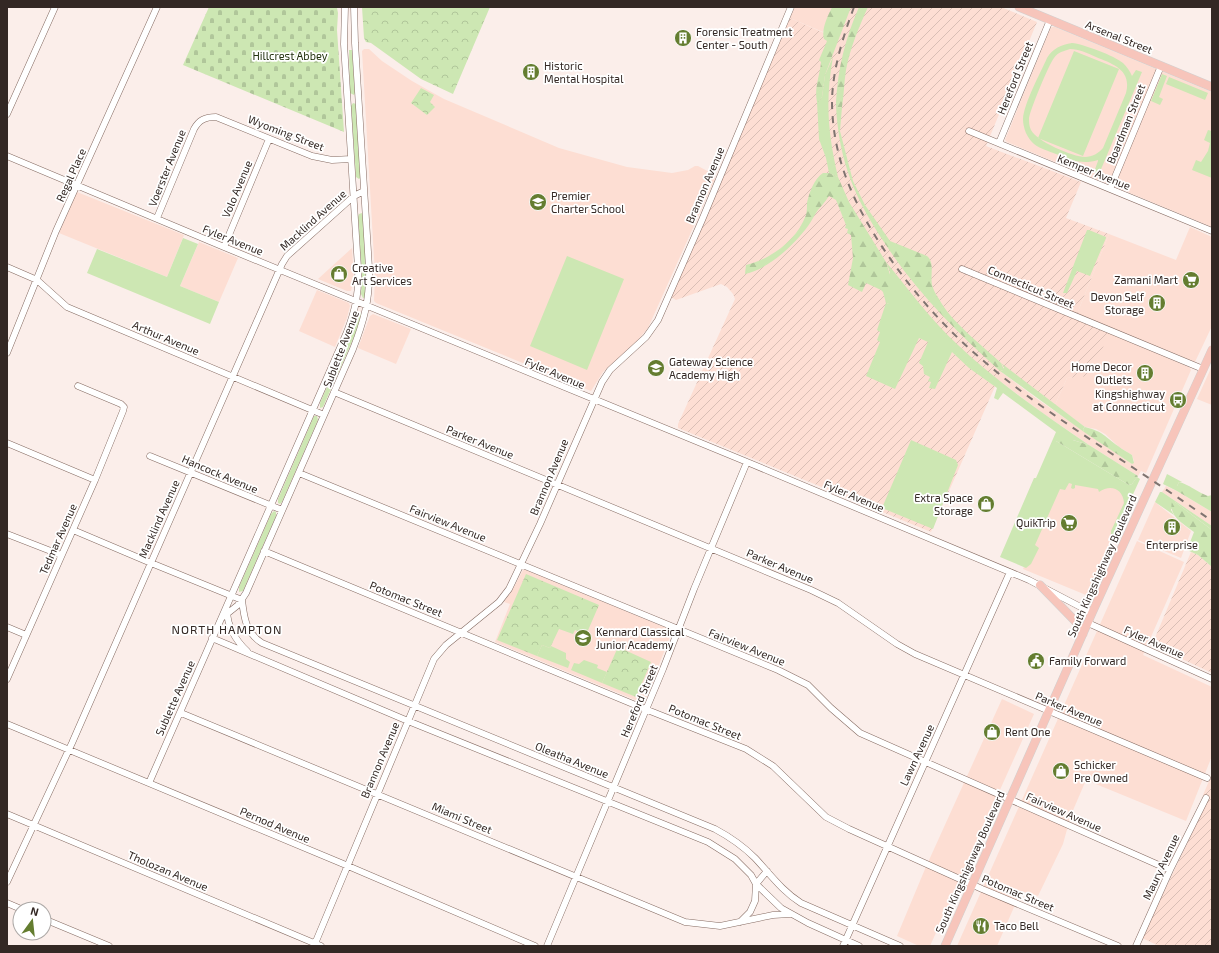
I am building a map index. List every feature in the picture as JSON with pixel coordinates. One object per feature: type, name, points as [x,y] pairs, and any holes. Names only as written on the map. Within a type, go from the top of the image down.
[{"type":"main road","name":"Arsenal Street","points":[[1018,7],[1212,86]]},
{"type":"main road","name":"South Kingshighway Boulevard","points":[[945,946],[1092,613],[1212,350]]},
{"type":"main road","points":[[1040,585],[1079,625],[1083,634]]},
{"type":"street","points":[[7,114],[55,7]]},
{"type":"street","name":"Regal Place","points":[[7,353],[56,231],[156,7]]},
{"type":"street","points":[[344,7],[354,9]]},
{"type":"street","name":"Sublette Avenue","points":[[149,783],[347,332],[357,301],[358,268],[344,7]]},
{"type":"street","name":"Brannon Avenue","points":[[316,945],[347,866],[434,659],[446,644],[503,599],[510,589],[602,382],[610,370],[646,337],[658,320],[702,220],[791,7]]},
{"type":"street","name":"Sublette Avenue","points":[[220,622],[227,613],[242,600],[359,335],[368,306],[370,278],[354,9]]},
{"type":"street","name":"Hereford Street","points":[[999,143],[1050,20]]},
{"type":"street","name":"Boardman Street","points":[[1110,189],[1161,66]]},
{"type":"street","name":"Wyoming Street","points":[[216,117],[312,156],[332,160],[351,159]]},
{"type":"street","name":"Voerster Avenue","points":[[157,218],[197,124],[202,119],[216,117]]},
{"type":"street","name":"Kemper Avenue","points":[[969,131],[1212,231]]},
{"type":"street","name":"Volo Avenue","points":[[224,247],[269,139]]},
{"type":"street","name":"Fyler Avenue","points":[[7,156],[1010,572],[1040,585],[1092,613]]},
{"type":"street","name":"Macklind Avenue","points":[[7,882],[70,749],[284,259],[354,196],[364,191]]},
{"type":"street","name":"Arthur Avenue","points":[[7,267],[37,280],[67,307],[324,415]]},
{"type":"street","name":"Connecticut Street","points":[[962,269],[1203,369]]},
{"type":"street","name":"Tedmar Avenue","points":[[7,679],[95,480],[124,407],[121,404],[78,386]]},
{"type":"street","name":"Parker Avenue","points":[[334,392],[811,590],[832,600],[897,644],[915,654],[1207,778]]},
{"type":"street","points":[[7,443],[95,480]]},
{"type":"street","name":"Hancock Avenue","points":[[150,456],[282,510]]},
{"type":"street","name":"Hereford Street","points":[[547,946],[747,462]]},
{"type":"street","name":"Fairview Avenue","points":[[299,473],[778,670],[808,685],[831,708],[860,732],[1170,870]]},
{"type":"street","points":[[73,530],[242,600]]},
{"type":"street","points":[[7,534],[61,556]]},
{"type":"street","name":"Potomac Street","points":[[264,551],[645,709],[747,749],[773,766],[826,817],[972,885],[1118,946]]},
{"type":"street","name":"Lawn Avenue","points":[[845,943],[1010,572]]},
{"type":"street","name":"Oleatha Avenue","points":[[242,600],[243,614],[248,628],[256,639],[262,643],[713,828],[730,837],[754,857],[789,895],[801,903],[900,946]]},
{"type":"street","points":[[228,603],[227,613],[229,622],[236,637],[241,646],[256,656]]},
{"type":"street","name":"Fyler Avenue","points":[[1088,623],[1212,679]]},
{"type":"street","points":[[7,627],[26,635]]},
{"type":"street","points":[[212,638],[408,721],[708,842],[735,859],[770,899],[790,914],[845,943],[859,946]]},
{"type":"street","name":"Miami Street","points":[[181,713],[685,922],[720,926],[773,915],[790,914]]},
{"type":"street","name":"Pernod Avenue","points":[[7,724],[70,749],[535,946]]},
{"type":"street","name":"Maury Avenue","points":[[1136,946],[1170,870],[1206,798]]},
{"type":"street","name":"Tholozan Avenue","points":[[7,814],[316,945]]},
{"type":"street","points":[[738,923],[750,912],[756,894],[756,884],[767,872]]},
{"type":"street","points":[[52,922],[109,946]]},
{"type":"shaded area","points":[[795,7],[832,7],[823,32],[790,18]]},
{"type":"shaded area","points":[[850,7],[1001,7],[1037,22],[986,146],[1081,182],[1066,218],[1109,234],[1077,314],[1111,328],[1091,376],[1067,378],[1055,405],[1004,366],[931,532],[678,428],[678,424],[735,299],[727,287],[721,284],[676,300],[671,297],[790,18],[838,39]]},
{"type":"shaded area","points":[[1052,27],[1212,92],[1212,227],[1005,140]]},
{"type":"shaded area","name":"Premier Charter School","points":[[364,49],[369,49],[382,61],[412,81],[444,99],[559,148],[627,167],[672,173],[688,170],[698,166],[715,175],[715,179],[648,328],[637,341],[603,372],[591,391],[374,301],[375,275],[362,51]]},
{"type":"shaded area","points":[[77,192],[184,235],[167,277],[59,233]]},
{"type":"shaded area","points":[[1190,227],[1212,237],[1212,326],[1195,362],[1077,314],[1109,234],[1176,260]]},
{"type":"shaded area","points":[[199,242],[238,258],[219,302],[180,286]]},
{"type":"shaded area","points":[[352,248],[354,279],[351,291],[347,291],[318,279]]},
{"type":"shaded area","points":[[317,290],[349,303],[350,306],[347,318],[335,347],[299,331]]},
{"type":"shaded area","points":[[373,314],[411,329],[396,364],[358,348],[370,316]]},
{"type":"shaded area","points":[[1108,333],[1189,367],[1191,370],[1146,473],[1141,471],[1138,476],[1041,412],[989,373],[1000,371],[1040,401],[1132,464],[1134,461],[1132,455],[1119,447],[1105,434],[1096,429],[1085,427],[1055,405],[1067,378],[1091,375]]},
{"type":"shaded area","points":[[1212,366],[1212,405],[1197,399]]},
{"type":"shaded area","points":[[1068,467],[1135,497],[1090,595],[1086,595],[1023,569]]},
{"type":"shaded area","points":[[1166,486],[1212,512],[1212,526],[1162,492]]},
{"type":"shaded area","points":[[1155,502],[1191,531],[1181,558],[1138,540]]},
{"type":"shaded area","points":[[1137,541],[1184,562],[1143,655],[1212,687],[1212,756],[1186,821],[1086,780],[1071,815],[1063,844],[1038,896],[1021,891],[997,946],[957,946]]},
{"type":"shaded area","points":[[1191,552],[1198,555],[1212,567],[1212,673],[1152,645]]},
{"type":"shaded area","name":"Kennard Classical Junior Academy","points":[[523,570],[669,629],[671,634],[646,698],[643,701],[640,702],[495,642],[510,604],[504,602]]},
{"type":"shaded area","points":[[1002,699],[1034,714],[930,946],[919,946],[897,936],[925,869]]},
{"type":"shaded area","points":[[1212,774],[1212,946],[1159,946],[1142,938],[1209,798],[1203,795]]},
{"type":"green space","name":"Hillcrest Abbey","points":[[209,7],[337,8],[337,30],[344,132],[183,65]]},
{"type":"green space","points":[[362,7],[490,7],[453,94],[421,79],[371,43],[366,42],[364,38]]},
{"type":"green space","points":[[832,7],[851,7],[825,75],[822,97],[819,102],[817,102],[817,87],[821,62],[819,60],[827,41],[824,39],[823,31]]},
{"type":"green space","points":[[859,7],[868,7],[850,54],[846,70],[842,107],[839,108],[836,106],[836,102],[840,65],[846,42]]},
{"type":"green space","points":[[1072,43],[1099,51],[1119,60],[1128,69],[1132,76],[1136,70],[1142,72],[1099,174],[1094,172],[1098,160],[1082,162],[1042,149],[1029,139],[1024,126],[1023,119],[1026,105],[1047,58],[1055,49]],"holes":[[[1073,49],[1080,50],[1115,65],[1124,73],[1127,85],[1126,93],[1103,148],[1099,152],[1088,157],[1079,156],[1055,148],[1034,134],[1029,124],[1029,118],[1033,106],[1052,62],[1059,53]]]},
{"type":"green space","points":[[349,50],[352,50],[354,95],[350,93]]},
{"type":"green space","points":[[1074,51],[1119,69],[1083,156],[1038,138]]},
{"type":"green space","points":[[833,57],[828,103],[830,132],[838,177],[829,173],[826,158],[819,139],[817,102],[819,102],[822,97],[825,75]]},
{"type":"green space","points":[[1162,74],[1167,76],[1159,97],[1163,99],[1160,105],[1151,101]]},
{"type":"green space","points":[[1169,77],[1208,93],[1205,100],[1166,84]]},
{"type":"green space","points":[[421,88],[434,95],[430,102],[435,107],[427,115],[411,103]]},
{"type":"green space","points":[[353,103],[356,104],[361,177],[359,179],[356,177],[351,106]]},
{"type":"green space","points":[[836,106],[839,108],[842,107],[840,131],[853,181],[865,205],[890,241],[886,243],[886,245],[857,196],[850,179],[841,145]]},
{"type":"green space","points":[[1208,130],[1212,131],[1212,178],[1192,170],[1196,160],[1201,162],[1208,151],[1210,143],[1204,140]]},
{"type":"green space","points":[[823,173],[829,173],[838,177],[849,202],[886,262],[892,281],[891,302],[889,304],[886,303],[881,290],[866,283],[862,292],[848,285],[853,258],[851,235],[847,233],[848,229],[845,228],[846,225],[836,200],[829,196],[808,226],[788,248],[763,267],[745,274],[746,265],[774,253],[796,233],[806,215],[807,203],[812,186]]},
{"type":"green space","points":[[362,213],[367,275],[365,298],[363,298],[361,294],[362,274],[358,217],[359,214]]},
{"type":"green space","points":[[1087,230],[1106,238],[1090,276],[1077,271],[1067,293],[1063,293]]},
{"type":"green space","points":[[183,238],[198,244],[180,286],[219,302],[210,324],[87,273],[97,249],[167,277]]},
{"type":"green space","points":[[887,241],[927,256],[932,265],[932,287],[944,308],[967,333],[1001,363],[1004,370],[1000,371],[939,312],[898,263],[885,243]]},
{"type":"green space","points":[[567,256],[624,279],[587,370],[530,346]]},
{"type":"green space","points":[[886,262],[920,305],[973,359],[1022,398],[1089,445],[1073,440],[1056,441],[1129,485],[1132,484],[1137,477],[1140,479],[1114,536],[1111,534],[1111,531],[1124,503],[1119,491],[1107,488],[1099,492],[1098,489],[1075,485],[1075,488],[1073,489],[1071,488],[1072,484],[1069,483],[1065,490],[1060,489],[1035,545],[1039,548],[1031,564],[1026,568],[1000,557],[1034,478],[1036,478],[1056,432],[1003,393],[998,400],[994,398],[997,388],[969,368],[952,352],[935,389],[929,388],[931,382],[928,381],[930,377],[924,374],[923,366],[919,363],[928,342],[919,338],[895,389],[866,376],[880,342],[877,340],[880,332],[877,330],[886,303],[889,304],[890,272]]},
{"type":"green space","points":[[357,313],[362,314],[358,328],[323,407],[320,408],[320,403],[352,330]]},
{"type":"green space","points":[[1001,363],[1085,427],[1083,429],[1084,432],[1000,371],[1002,371],[1004,367]]},
{"type":"green space","points":[[314,416],[317,416],[318,420],[280,504],[278,503],[278,499]]},
{"type":"green space","points":[[1085,427],[1100,433],[1132,455],[1134,463],[1132,464],[1084,432],[1083,429]]},
{"type":"green space","points":[[1063,437],[1089,445],[1138,476],[1132,484],[1129,485],[1055,439]]},
{"type":"green space","points":[[911,440],[956,460],[958,465],[933,529],[882,508]]},
{"type":"green space","points":[[1167,474],[1182,482],[1179,482],[1177,491],[1163,484]]},
{"type":"green space","points":[[1179,482],[1208,496],[1212,495],[1212,512],[1177,491]]},
{"type":"green space","points":[[1160,492],[1212,526],[1212,530],[1175,502],[1171,510],[1174,515],[1155,502]]},
{"type":"green space","points":[[1172,502],[1175,502],[1212,530],[1212,567],[1198,555],[1187,550],[1194,532],[1178,520],[1172,512]]},
{"type":"green space","points":[[274,511],[276,512],[276,516],[243,591],[239,592],[239,587],[271,514]]},
{"type":"green space","points":[[526,574],[599,605],[586,635],[575,630],[573,634],[559,629],[550,648],[542,645],[537,656],[497,640]]},
{"type":"green space","points":[[542,645],[550,648],[551,646],[566,653],[566,659],[570,662],[568,668],[537,656]]},
{"type":"green space","points":[[618,647],[651,662],[636,697],[602,683]]},
{"type":"green space","points":[[584,660],[598,665],[597,668],[607,672],[602,683],[571,670],[574,663],[579,664]]},
{"type":"railway","points":[[854,7],[842,41],[834,76],[832,100],[835,139],[839,157],[852,192],[869,225],[890,259],[928,307],[942,322],[1000,375],[1058,418],[1212,521]]},
{"type":"place","name":"Forensic Treatment Center - South","points":[[683,38]]},
{"type":"place","name":"Historic Mental Hospital","points":[[531,72]]},
{"type":"place","name":"Premier Charter School","points":[[538,202]]},
{"type":"place","name":"Creative Art Services","points":[[339,274]]},
{"type":"place","name":"Zamani Mart","points":[[1191,280]]},
{"type":"place","name":"Devon Self Storage","points":[[1157,303]]},
{"type":"place","name":"Gateway Science Academy High","points":[[656,368]]},
{"type":"place","name":"Home Decor Outlets","points":[[1145,373]]},
{"type":"place","name":"Kingshighway at Connecticut","points":[[1178,400]]},
{"type":"place","name":"Extra Space Storage","points":[[986,504]]},
{"type":"place","name":"QuikTrip","points":[[1069,523]]},
{"type":"place","name":"Enterprise","points":[[1172,527]]},
{"type":"place","name":"Kennard Classical Junior Academy","points":[[583,638]]},
{"type":"place","name":"Family Forward","points":[[1036,661]]},
{"type":"place","name":"Rent One","points":[[992,732]]},
{"type":"place","name":"Schicker Pre Owned","points":[[1061,771]]},
{"type":"place","name":"Taco Bell","points":[[981,926]]},
{"type":"district","name":"NORTH HAMPTON","points":[[227,630]]}]
